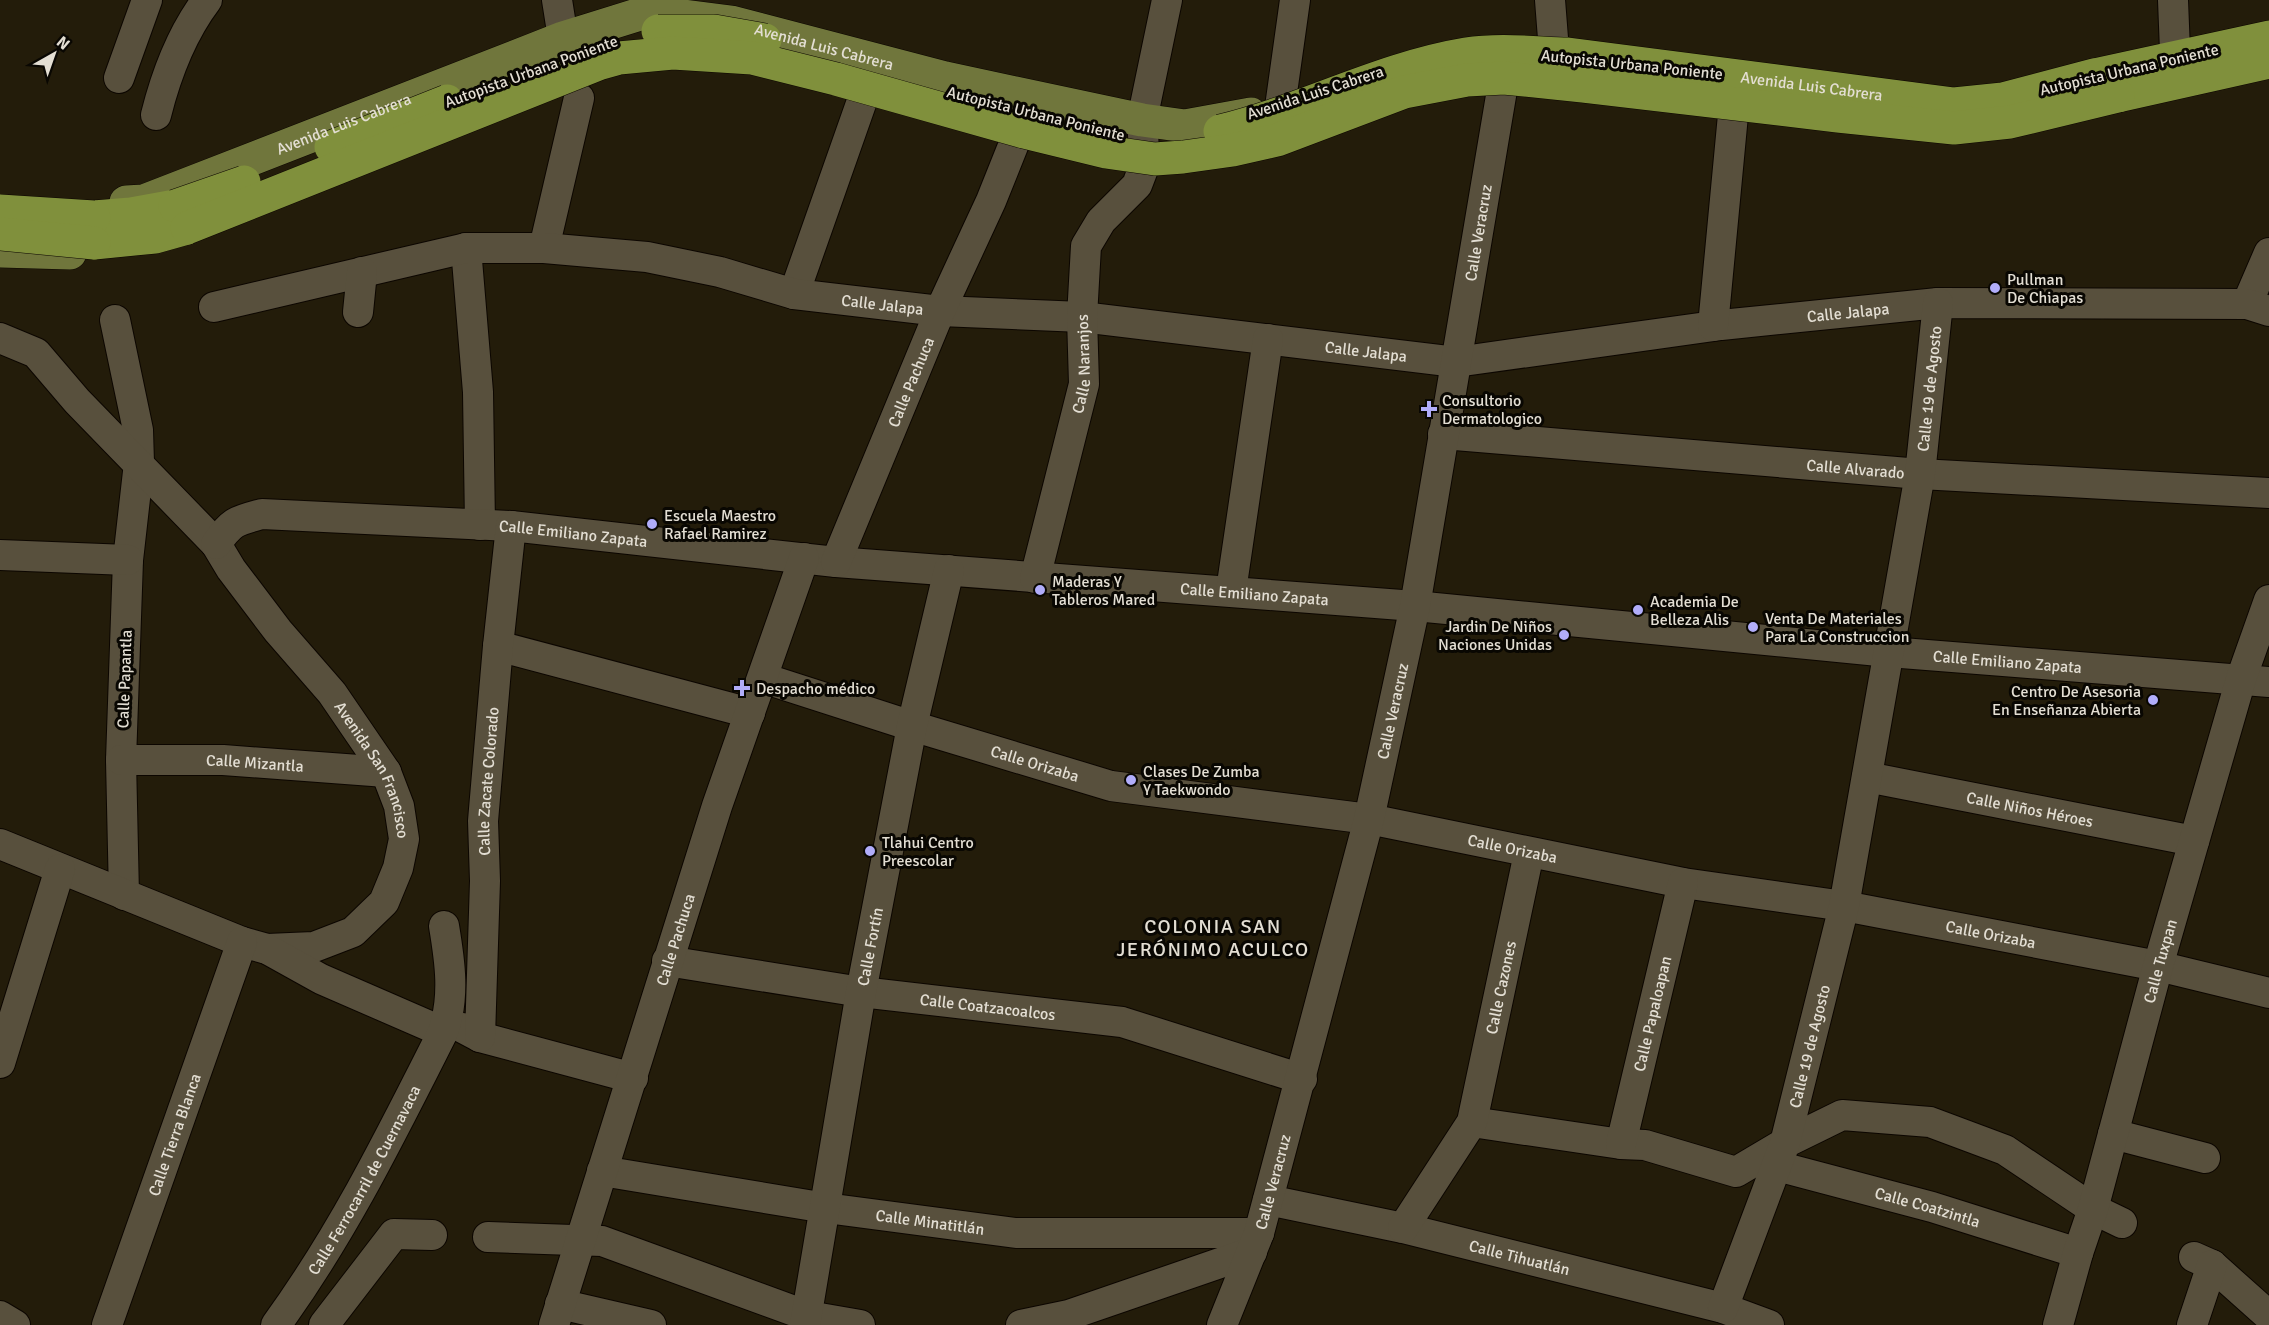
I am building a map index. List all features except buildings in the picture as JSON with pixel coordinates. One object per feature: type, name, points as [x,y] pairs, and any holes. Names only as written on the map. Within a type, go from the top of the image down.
[{"type":"highway","name":"Autopista Urbana Poniente","points":[[5,203],[94,217],[131,214],[175,206],[216,193],[542,64],[624,37],[652,32],[714,31],[754,37],[1016,112],[1099,131],[1164,139],[1185,138],[1258,121],[1397,71],[1467,54],[1508,52],[1568,54],[1954,104],[2003,99],[2094,75],[2269,38]]},
{"type":"highway","name":"Autopista Urbana Poniente","points":[[6,246],[94,243],[155,237],[208,220],[601,63],[631,57],[673,53],[752,58],[836,78],[1094,149],[1131,157],[1155,159],[1233,150],[1277,140],[1404,92],[1467,80],[1504,78],[1954,128],[2010,122],[2269,62]]},
{"type":"main road","name":"Avenida Luis Cabrera","points":[[5,203],[101,205],[144,201],[563,38],[640,14],[675,15],[731,22],[945,78],[1142,120],[1185,126],[1280,107],[1425,58],[1471,50],[1554,51],[1955,103],[2269,31]]},
{"type":"main road","points":[[791,78],[802,73],[812,58],[811,47],[805,41]]},
{"type":"main road","points":[[5,203],[12,227],[6,246],[107,253],[165,247],[583,80],[658,65],[714,65],[791,78],[1017,136],[1145,164],[1178,165],[1262,151],[1387,107],[1462,88],[1503,84],[1571,89],[1733,116],[1888,134],[1980,135],[2269,78]]},
{"type":"main road","points":[[1374,74],[1371,84],[1373,98],[1387,107]]},
{"type":"main road","points":[[1145,164],[1174,144],[1197,133],[1239,125],[1312,106],[1338,87]]},
{"type":"street","points":[[119,78],[147,0]]},
{"type":"street","points":[[156,115],[178,50],[189,27],[207,0]]},
{"type":"street","points":[[557,0],[563,38]]},
{"type":"street","points":[[1145,164],[1142,120],[1167,0]]},
{"type":"street","points":[[1280,107],[1295,0]]},
{"type":"street","points":[[1550,0],[1554,51]]},
{"type":"street","points":[[2173,0],[2175,51]]},
{"type":"street","name":"Calle Veracruz","points":[[1222,1325],[1256,1242],[1302,1079],[1369,819],[1415,606],[1503,84]]},
{"type":"street","points":[[544,248],[579,98]]},
{"type":"street","points":[[794,294],[862,98]]},
{"type":"street","points":[[1713,326],[1733,116]]},
{"type":"street","name":"Calle Pachuca","points":[[836,562],[940,310],[991,201],[1017,136]]},
{"type":"street","name":"Calle Naranjos","points":[[1035,578],[1084,384],[1082,317],[1086,246],[1101,221],[1137,185],[1145,164]]},
{"type":"street","points":[[466,248],[478,392],[480,525]]},
{"type":"street","name":"Calle Jalapa","points":[[214,307],[466,248],[544,248],[647,257],[720,272],[794,294],[940,310],[1082,317],[1456,362],[1713,326],[1938,303],[2258,307]]},
{"type":"street","points":[[2258,307],[2269,252]]},
{"type":"street","points":[[358,312],[362,272]]},
{"type":"street","name":"Calle 19 de Agosto","points":[[1723,1308],[1781,1154],[1844,906],[1920,474],[1938,303]]},
{"type":"street","points":[[115,320],[138,430],[139,463]]},
{"type":"street","points":[[0,338],[36,353],[77,401],[216,544]]},
{"type":"street","points":[[1231,591],[1268,339]]},
{"type":"street","name":"Calle Alvarado","points":[[1443,434],[1920,474],[2269,493]]},
{"type":"street","name":"Calle Papantla","points":[[124,895],[121,760],[128,560],[139,463]]},
{"type":"street","name":"Calle Emiliano Zapata","points":[[216,544],[228,527],[236,521],[262,514],[512,526],[836,562],[1415,606],[1889,652],[2255,680]]},
{"type":"street","name":"Calle Zacate Colorado","points":[[480,1036],[485,881],[483,821],[498,646],[512,526]]},
{"type":"street","name":"Avenida San Francisco","points":[[216,544],[231,569],[278,631],[332,693],[386,772],[399,806],[404,839],[398,868],[384,902],[353,932],[314,947],[254,946]]},
{"type":"street","points":[[0,555],[128,560]]},
{"type":"street","name":"Calle Pachuca","points":[[557,1315],[717,806],[804,558]]},
{"type":"street","name":"Calle Fortín","points":[[807,1321],[861,992],[912,726],[949,570]]},
{"type":"street","name":"Calle Tuxpan","points":[[2058,1325],[2093,1209],[2194,841],[2255,680],[2269,600]]},
{"type":"street","points":[[498,646],[750,713]]},
{"type":"street","name":"Calle Orizaba","points":[[763,678],[1111,786],[1369,819],[1683,883],[1844,906],[2158,966],[2269,993]]},
{"type":"street","name":"Calle Mizantla","points":[[121,760],[223,760],[386,772]]},
{"type":"street","name":"Calle Niños Héroes","points":[[1867,777],[2194,841]]},
{"type":"street","name":"Avenida San Francisco","points":[[0,844],[254,946],[321,979],[445,1027],[460,1026],[480,1036],[633,1078]]},
{"type":"street","name":"Calle Cazones","points":[[1472,1122],[1529,853]]},
{"type":"street","points":[[0,1063],[60,869]]},
{"type":"street","name":"Calle Papaloapan","points":[[1621,1144],[1683,883]]},
{"type":"street","name":"Calle Ferrocarril de Cuernavaca","points":[[276,1325],[300,1293],[346,1219],[445,1027],[450,1002],[451,964],[444,926]]},
{"type":"street","name":"Calle Tierra Blanca","points":[[107,1325],[254,946]]},
{"type":"street","name":"Calle Coatzacoalcos","points":[[667,961],[861,992],[1122,1022],[1302,1079]]},
{"type":"street","points":[[1403,1228],[1472,1122],[1621,1144],[1645,1145],[1736,1172],[1781,1154],[1842,1115],[1930,1122],[2005,1150],[2093,1209],[2122,1223]]},
{"type":"street","points":[[2113,1134],[2205,1158]]},
{"type":"street","name":"Calle Coatzintla","points":[[1781,1154],[1932,1207],[2078,1253]]},
{"type":"street","name":"Calle Minatitlán","points":[[602,1171],[826,1208],[1016,1233],[1256,1242]]},
{"type":"street","name":"Calle Tihuatlán","points":[[1268,1200],[1403,1228],[1723,1308],[1769,1325]]},
{"type":"street","points":[[324,1325],[394,1234],[432,1235]]},
{"type":"street","points":[[488,1237],[602,1241],[807,1321],[860,1325]]},
{"type":"street","points":[[1021,1325],[1069,1315],[1256,1242]]},
{"type":"street","points":[[2192,1325],[2203,1261],[2269,1316]]},
{"type":"street","points":[[557,1315],[651,1325]]},
{"type":"street","points":[[0,1316],[15,1325]]},
{"type":"place","name":"Pullman De Chiapas","points":[[1995,288]]},
{"type":"place","name":"Consultorio Dermatologico","points":[[1429,409]]},
{"type":"place","name":"Escuela Maestro Rafael Ramirez","points":[[652,524]]},
{"type":"place","name":"Maderas Y Tableros Mared","points":[[1040,590]]},
{"type":"place","name":"Academia De Belleza Alis","points":[[1638,610]]},
{"type":"place","name":"Venta De Materiales Para La Construccion","points":[[1753,627]]},
{"type":"place","name":"Jardin De Niños Naciones Unidas","points":[[1564,635]]},
{"type":"place","name":"Despacho médico","points":[[742,688]]},
{"type":"place","name":"Centro De Asesoria En Enseñanza Abierta","points":[[2153,700]]},
{"type":"place","name":"Clases De Zumba Y Taekwondo","points":[[1131,780]]},
{"type":"place","name":"Tlahui Centro Preescolar","points":[[870,851]]},
{"type":"district","name":"COLONIA SAN JERÓNIMO ACULCO","points":[[1213,938]]}]
